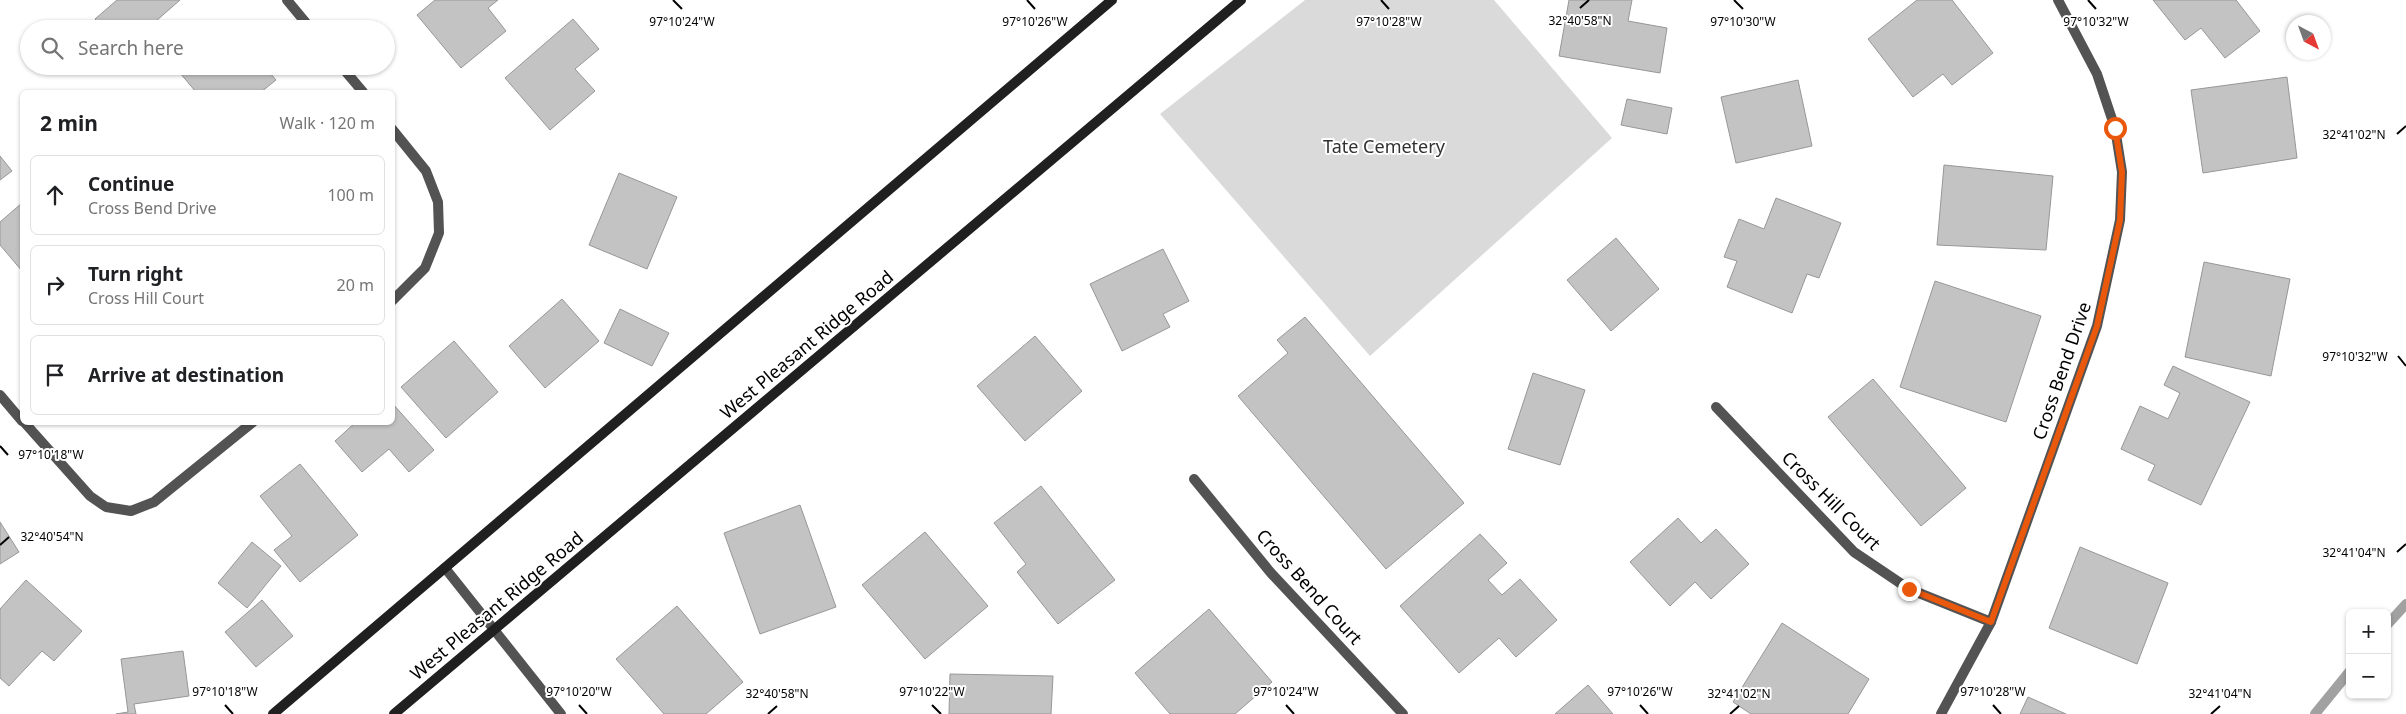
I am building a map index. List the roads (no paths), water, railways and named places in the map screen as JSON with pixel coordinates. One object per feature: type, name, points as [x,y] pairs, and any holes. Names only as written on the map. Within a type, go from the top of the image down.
[{"type":"main road","points":[[273,714],[1112,0]]},
{"type":"main road","name":"West Pleasant Ridge Road","points":[[394,714],[1241,0]]},
{"type":"street","points":[[287,0],[303,20]]},
{"type":"street","name":"Cross Bend Drive","points":[[1942,714],[1991,622],[2097,326],[2120,220],[2122,172],[2115,128],[2098,74],[2058,0]]},
{"type":"street","points":[[349,75],[361,90]]},
{"type":"street","points":[[395,133],[426,171],[438,202],[439,233],[425,268],[395,298]]},
{"type":"street","points":[[0,395],[20,418]]},
{"type":"street","name":"Cross Hill Court","points":[[1716,407],[1854,552],[1909,589],[1991,622]]},
{"type":"street","points":[[26,425],[90,496],[106,507],[131,511],[154,502],[249,425]]},
{"type":"street","name":"Cross Bend Court","points":[[1194,479],[1271,573],[1403,714]]},
{"type":"street","points":[[445,568],[493,631],[561,714]]},
{"type":"waterway","points":[[2391,621],[2406,604]]},
{"type":"waterway","points":[[2315,714],[2346,676]]},
{"type":"park label","name":"Tate Cemetery","points":[[1384,147]]}]
